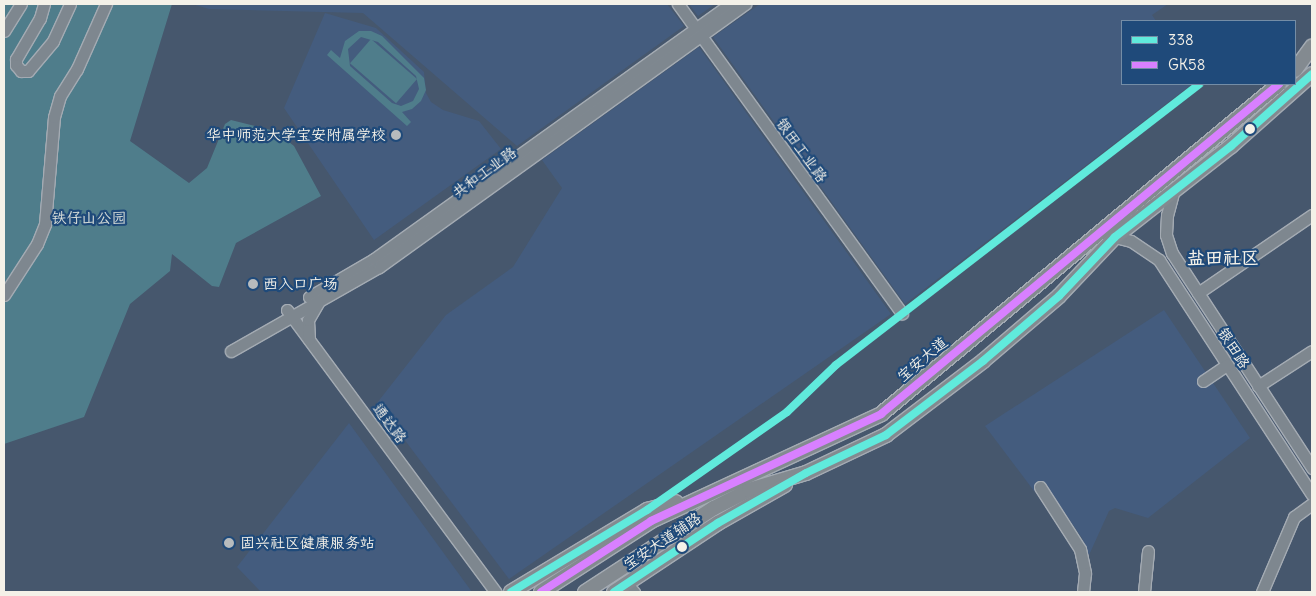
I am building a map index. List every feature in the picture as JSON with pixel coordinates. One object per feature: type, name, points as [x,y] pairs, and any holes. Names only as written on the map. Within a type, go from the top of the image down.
[{"type":"main road","points":[[1296,69],[1312,47]]},
{"type":"main road","points":[[585,592],[714,508],[749,490],[806,473],[886,435],[964,375],[1059,296],[1115,237],[1173,193],[1312,74]]},
{"type":"main road","name":"宝安大道","points":[[541,592],[651,521],[710,492],[882,414],[1278,85]]},
{"type":"main road","name":"宝安大道辅路","points":[[614,592],[631,588],[718,523],[806,473]]},
{"type":"main road","name":"宝安大道辅路","points":[[511,592],[648,510],[710,492]]},
{"type":"street","points":[[4,31],[21,4]]},
{"type":"street","points":[[44,4],[40,18],[16,59],[16,65],[21,71],[28,71],[53,41],[70,4]]},
{"type":"street","points":[[4,295],[37,244],[46,224],[53,136],[60,96],[78,69],[106,4]]},
{"type":"street","name":"银田工业路","points":[[678,4],[902,314]]},
{"type":"street","name":"共和工业路","points":[[289,313],[328,296],[379,266],[698,32],[730,4]]},
{"type":"street","name":"共和工业路","points":[[228,349],[374,259],[698,32],[745,4]]},
{"type":"street","name":"银田路","points":[[1173,193],[1167,215],[1166,235],[1172,253],[1312,468]]},
{"type":"street","points":[[1198,293],[1312,215]]},
{"type":"street","name":"银田路","points":[[1115,237],[1138,245],[1159,260],[1312,495]]},
{"type":"street","points":[[1159,260],[1162,249],[1172,253]]},
{"type":"street","points":[[315,349],[308,334],[308,320],[315,306],[328,296]]},
{"type":"street","name":"通达路","points":[[289,313],[496,592]]},
{"type":"street","points":[[1258,386],[1312,351]]},
{"type":"street","points":[[1202,381],[1227,364]]},
{"type":"street","points":[[1040,488],[1080,549],[1085,573],[1083,592]]},
{"type":"street","points":[[1262,592],[1294,517],[1312,504]]},
{"type":"street","points":[[1144,592],[1148,551]]},
{"type":"shaded area","points":[[192,4],[667,4],[684,26],[517,146],[363,13],[209,9]]},
{"type":"shaded area","points":[[689,4],[715,4],[698,16]]},
{"type":"shaded area","points":[[760,4],[1168,4],[1152,15],[1155,20],[1121,20],[1121,85],[1191,85],[905,304],[713,37]]},
{"type":"shaded area","name":"华中师范大学宝安附属学校","points":[[325,13],[376,28],[424,72],[426,93],[431,102],[443,110],[479,121],[501,149],[374,240],[284,108]]},
{"type":"shaded area","points":[[699,47],[891,314],[509,579],[377,403],[446,315],[513,267],[562,188],[542,160]]},
{"type":"shaded area","points":[[1164,310],[1250,438],[1148,518],[1115,508],[1109,511],[1089,555],[1082,538],[1045,484],[1034,491],[985,426]]},
{"type":"shaded area","points":[[349,423],[472,592],[261,592],[237,567]]},
{"type":"green space","name":"铁仔山公园","points":[[4,4],[172,4],[130,141],[189,183],[207,168],[225,124],[231,120],[275,131],[294,146],[321,196],[236,243],[219,287],[212,286],[172,254],[170,271],[130,304],[84,417],[4,444]]},
{"type":"green space","points":[[359,31],[371,31],[382,36],[424,78],[426,90],[421,101],[412,109],[402,112],[411,122],[407,126],[327,55],[331,50],[340,58],[345,41]],"holes":[[[361,37],[378,42],[416,76],[419,89],[413,101],[401,106],[392,103],[350,66],[348,49]]]},
{"type":"green space","points":[[371,39],[417,79],[396,103],[350,63]]},
{"type":"transit line","name":"338","points":[[614,592],[718,523],[806,473],[886,435],[983,361],[1059,296],[1115,237],[1231,146],[1312,74]]},
{"type":"transit line","name":"338","points":[[511,592],[647,510],[787,412],[836,365],[1198,85]]},
{"type":"transit line","name":"GK58","points":[[541,592],[651,521],[881,414],[1278,85]]},
{"type":"place","name":"华中师范大学宝安附属学校","points":[[396,135]]},
{"type":"place","name":"西入口广场","points":[[253,284]]},
{"type":"place","name":"固兴社区健康服务站","points":[[229,543]]},
{"type":"district","name":"盐田社区","points":[[1223,258]]}]
